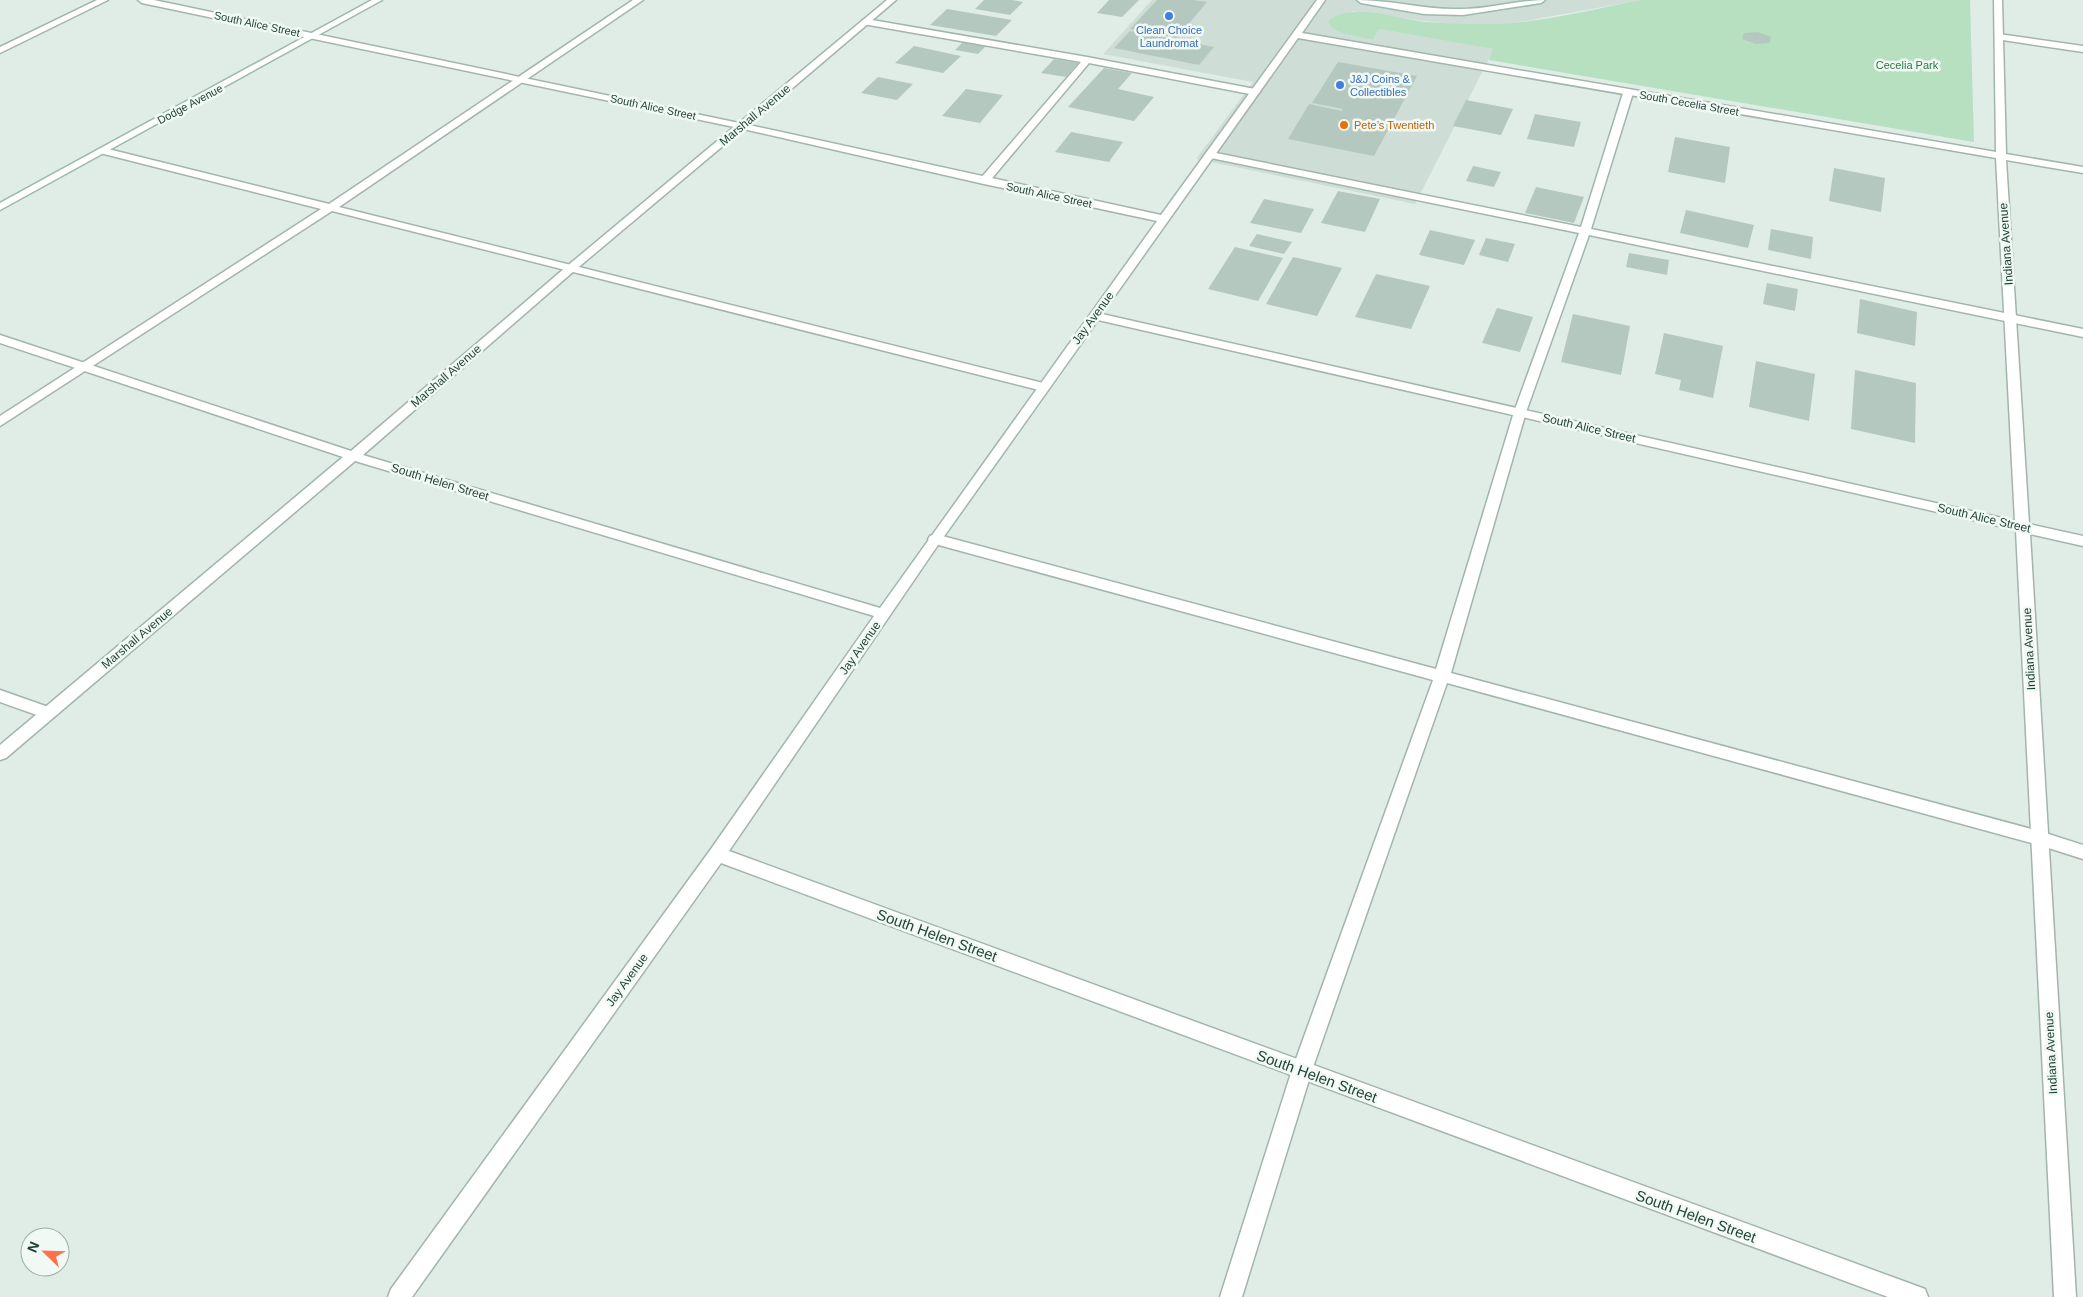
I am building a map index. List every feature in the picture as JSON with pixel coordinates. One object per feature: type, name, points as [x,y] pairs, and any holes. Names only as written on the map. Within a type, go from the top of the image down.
[{"type":"street","points":[[0,50],[104,0]]},
{"type":"street","name":"South Alice Street","points":[[142,0],[741,126],[984,181],[1164,219]]},
{"type":"street","name":"Dodge Avenue","points":[[0,207],[378,0]]},
{"type":"street","points":[[0,422],[83,366],[330,208],[639,0]]},
{"type":"street","name":"Marshall Avenue","points":[[0,754],[353,456],[570,269],[892,0]]},
{"type":"street","name":"Jay Avenue","points":[[399,1297],[717,854],[935,539],[1321,0]]},
{"type":"street","points":[[1361,0],[1424,10],[1464,12],[1541,0]]},
{"type":"street","name":"Indiana Avenue","points":[[1998,0],[2001,156],[2012,319],[2065,1297]]},
{"type":"street","points":[[866,22],[1087,60],[1256,92]]},
{"type":"street","name":"South Cecelia Street","points":[[1296,34],[1628,93],[2083,170]]},
{"type":"street","points":[[1999,37],[2083,49]]},
{"type":"street","points":[[984,181],[1087,60]]},
{"type":"street","points":[[1231,1297],[1302,1070],[1442,676],[1520,412],[1586,232],[1628,93]]},
{"type":"street","points":[[104,151],[1043,387]]},
{"type":"street","points":[[1211,155],[2083,333]]},
{"type":"street","name":"South Alice Street","points":[[1095,316],[2083,541]]},
{"type":"street","name":"South Helen Street","points":[[0,339],[353,456],[883,614]]},
{"type":"street","points":[[935,539],[2039,838],[2083,852]]},
{"type":"street","points":[[0,696],[48,713]]},
{"type":"street","name":"South Helen Street","points":[[717,854],[1917,1297]]},
{"type":"shaded area","points":[[1152,0],[1641,0],[1514,23],[1466,25],[1352,11],[1344,34],[1373,40],[1379,29],[1494,49],[1415,204],[1196,159],[1253,82],[1103,54]]},
{"type":"green space","name":"Cecelia Park","points":[[1641,0],[1970,0],[1974,142],[1489,60],[1493,49],[1379,29],[1373,40],[1344,34],[1331,27],[1328,21],[1338,15],[1349,12],[1362,12],[1425,22],[1513,23],[1561,16]]},
{"type":"building","points":[[984,0],[1023,2],[1010,15],[975,9]]},
{"type":"building","points":[[1109,0],[1139,0],[1122,17],[1097,13]]},
{"type":"building","name":"Clean Choice Laundromat","points":[[1157,0],[1207,2],[1177,38],[1130,29]]},
{"type":"building","points":[[947,9],[1012,20],[996,36],[930,25]]},
{"type":"building","points":[[1130,31],[1214,47],[1199,65],[1114,48]]},
{"type":"building","points":[[1758,32],[1771,37],[1770,43],[1756,44],[1742,39],[1744,33]]},
{"type":"building","points":[[963,42],[986,46],[978,54],[955,50]]},
{"type":"building","points":[[914,46],[961,56],[943,73],[895,63]]},
{"type":"building","points":[[1054,59],[1078,63],[1066,77],[1041,73]]},
{"type":"building","name":"Pete’s Twentieth","points":[[1338,62],[1417,76],[1374,156],[1288,139],[1309,104],[1342,111],[1343,109],[1312,103]]},
{"type":"building","points":[[1104,68],[1132,73],[1118,89],[1154,97],[1134,121],[1068,107]]},
{"type":"building","points":[[878,77],[913,84],[897,100],[861,93]]},
{"type":"building","points":[[966,89],[1003,95],[980,123],[942,116]]},
{"type":"building","points":[[1466,100],[1513,109],[1501,135],[1453,126]]},
{"type":"building","points":[[1535,114],[1581,122],[1574,147],[1527,139]]},
{"type":"building","points":[[1071,132],[1123,142],[1109,162],[1055,152]]},
{"type":"building","points":[[1675,137],[1730,147],[1725,183],[1668,172]]},
{"type":"building","points":[[1473,166],[1501,172],[1494,187],[1466,181]]},
{"type":"building","points":[[1834,168],[1885,178],[1881,212],[1829,201]]},
{"type":"building","points":[[1536,187],[1584,197],[1574,223],[1525,213]]},
{"type":"building","points":[[1338,191],[1380,199],[1365,232],[1321,223]]},
{"type":"building","points":[[1264,199],[1314,209],[1301,233],[1250,223]]},
{"type":"building","points":[[1686,210],[1754,225],[1748,248],[1680,233]]},
{"type":"building","points":[[1771,229],[1813,237],[1811,259],[1768,250]]},
{"type":"building","points":[[1430,230],[1475,240],[1464,265],[1419,255]]},
{"type":"building","points":[[1257,234],[1292,242],[1284,254],[1249,246]]},
{"type":"building","points":[[1486,238],[1515,244],[1508,262],[1479,255]]},
{"type":"building","points":[[1235,247],[1283,258],[1258,301],[1208,289]]},
{"type":"building","points":[[1629,253],[1669,260],[1667,275],[1626,267]]},
{"type":"building","points":[[1293,257],[1342,268],[1317,316],[1266,304]]},
{"type":"building","points":[[1376,274],[1430,286],[1411,329],[1355,317]]},
{"type":"building","points":[[1767,283],[1798,289],[1795,311],[1763,304]]},
{"type":"building","points":[[1860,299],[1917,312],[1915,346],[1857,333]]},
{"type":"building","points":[[1497,308],[1533,317],[1520,352],[1482,343]]},
{"type":"building","points":[[1573,314],[1630,326],[1621,375],[1561,362]]},
{"type":"building","points":[[1664,333],[1723,346],[1713,398],[1679,390],[1681,380],[1655,374]]},
{"type":"building","points":[[1756,361],[1815,374],[1809,421],[1749,407]]},
{"type":"building","points":[[1855,370],[1916,383],[1915,443],[1851,429]]},
{"type":"place","name":"Clean Choice Laundromat","points":[[1169,16]]},
{"type":"place","name":"J&J Coins & Collectibles","points":[[1340,85]]},
{"type":"place","name":"Pete’s Twentieth","points":[[1344,125]]}]
